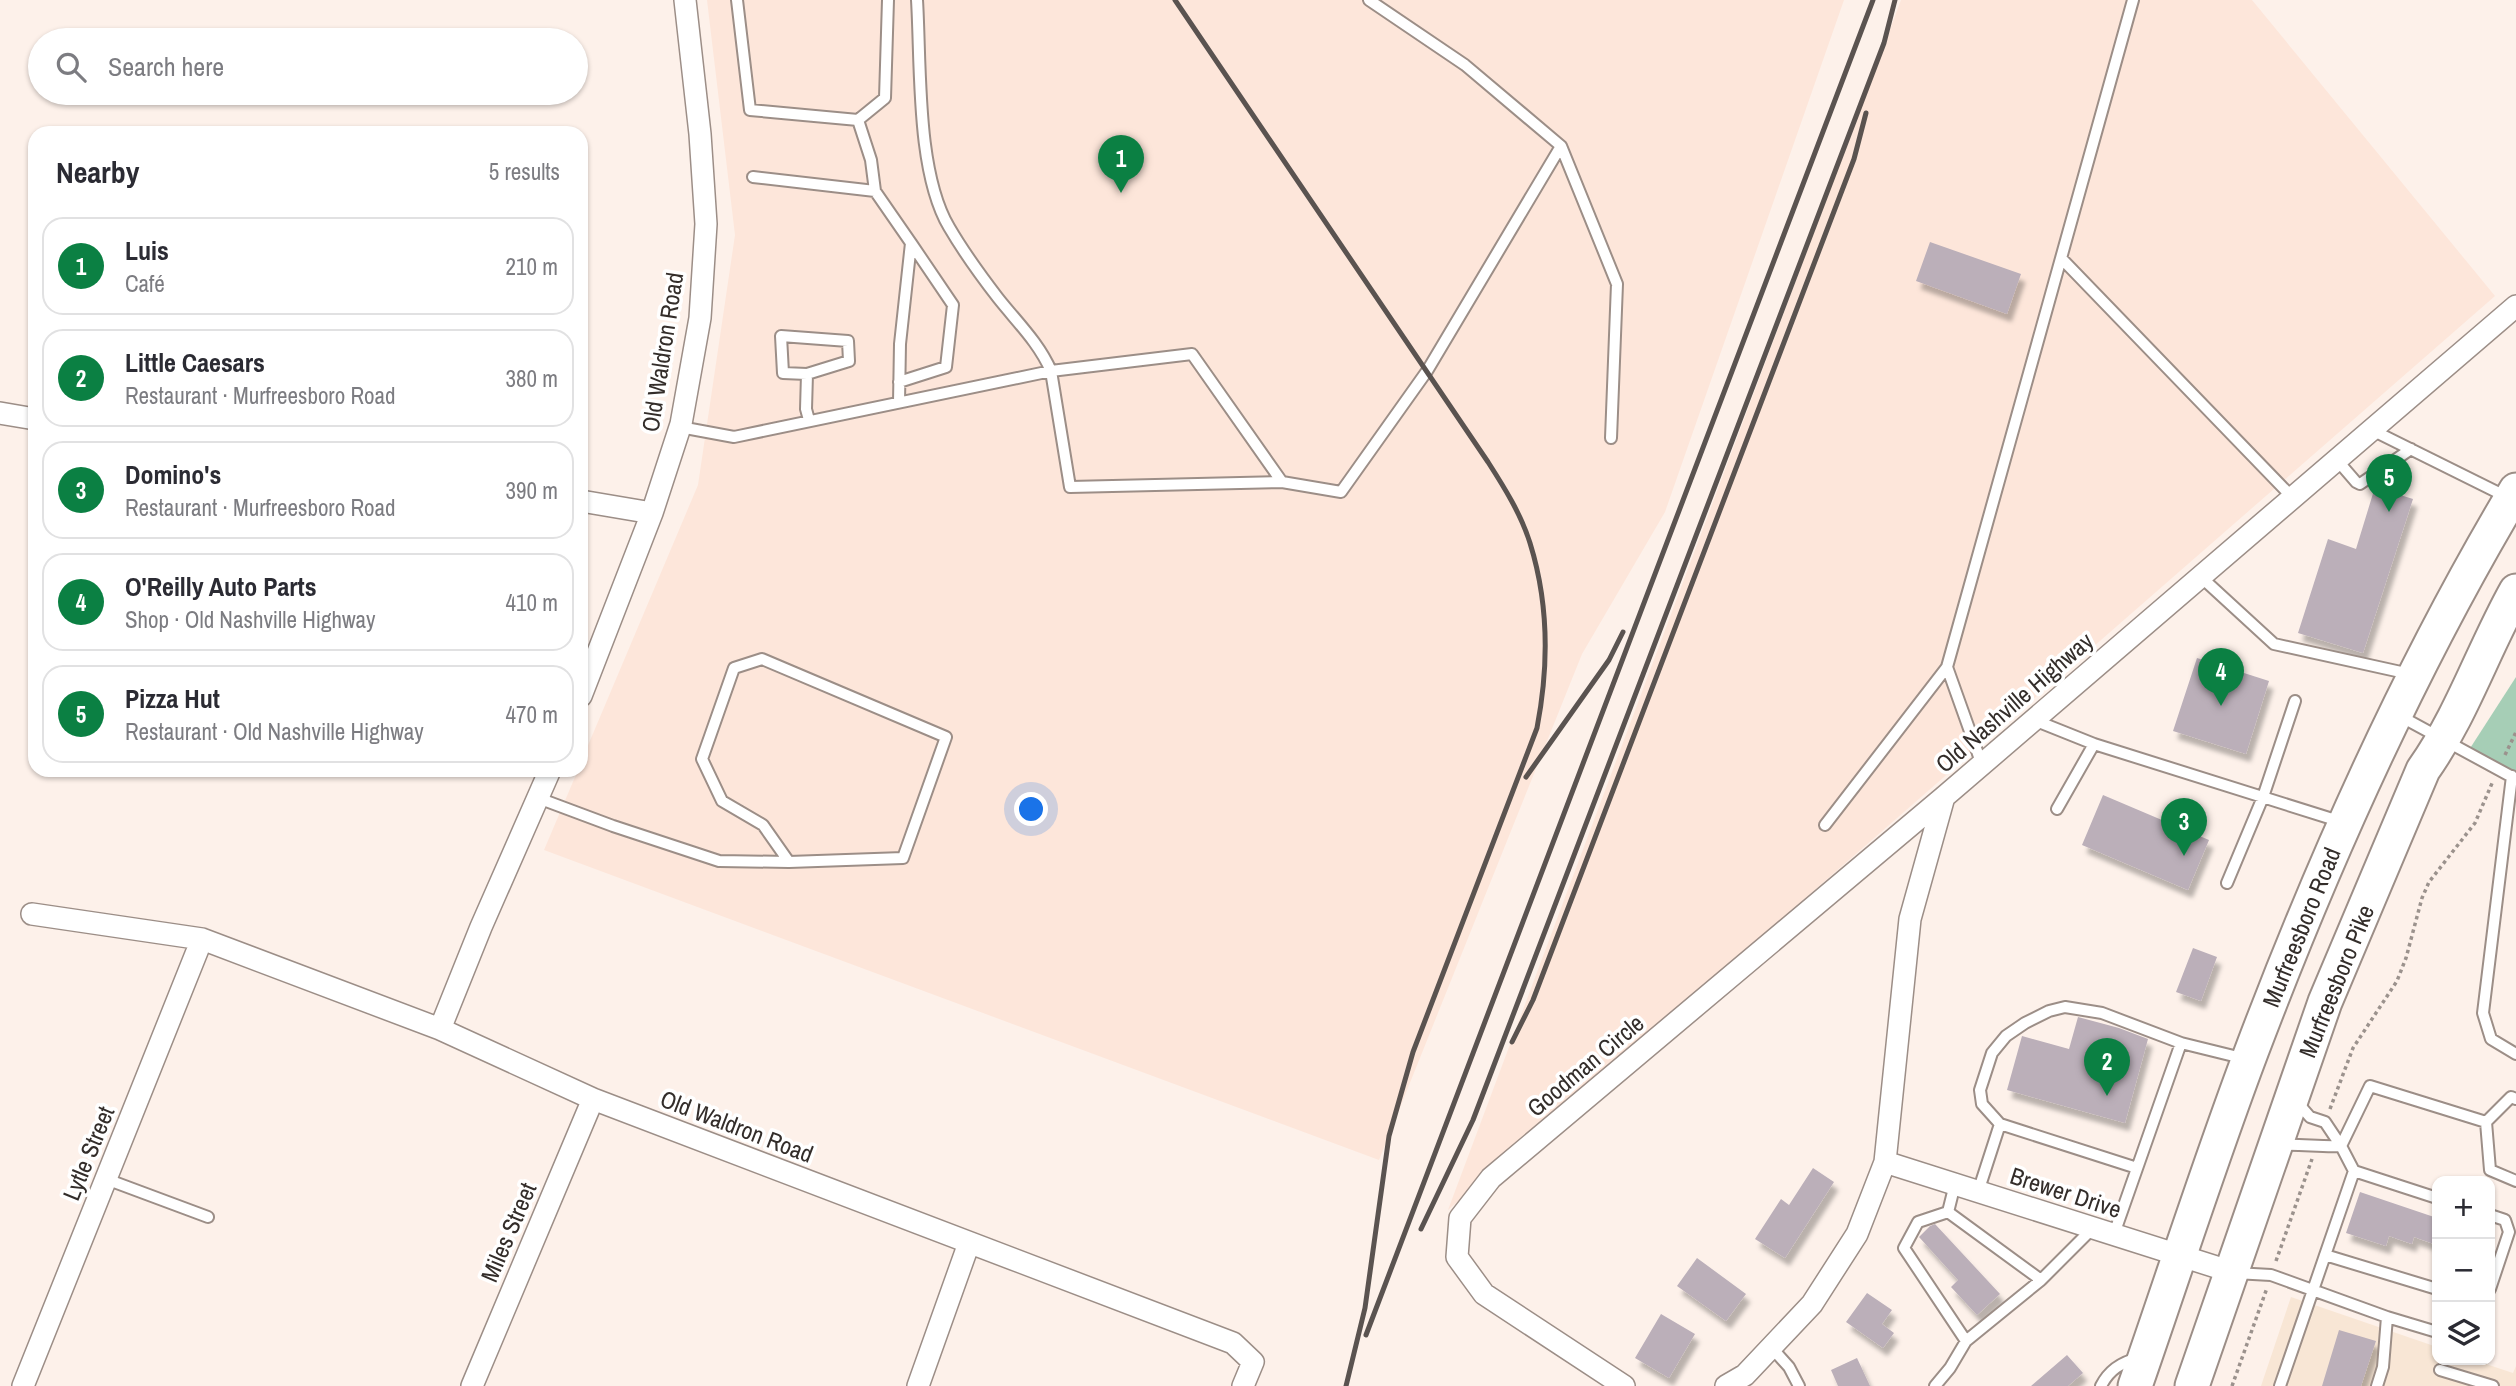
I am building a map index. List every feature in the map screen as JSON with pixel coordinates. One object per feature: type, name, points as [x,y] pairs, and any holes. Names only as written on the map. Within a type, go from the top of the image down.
[{"type":"main road","name":"Murfreesboro Road","points":[[2140,1371],[2249,1060],[2345,822],[2414,675],[2513,494]]},
{"type":"main road","name":"Murfreesboro Pike","points":[[2192,1386],[2325,1002],[2423,770],[2444,741],[2494,631],[2516,591]]},
{"type":"street","name":"Old Waldron Road","points":[[588,678],[652,513],[680,427],[700,318],[706,224],[700,134],[685,0]]},
{"type":"street","name":"Old Nashville Highway","points":[[1726,1386],[1745,1375],[1812,1304],[1857,1234],[1885,1162],[1910,919],[1944,797],[2516,306]]},
{"type":"street","points":[[0,412],[28,418]]},
{"type":"street","points":[[588,502],[652,513]]},
{"type":"street","points":[[32,914],[202,939],[440,1029],[481,927],[548,777]]},
{"type":"street","name":"Goodman Circle","points":[[1624,1386],[1484,1294],[1457,1257],[1460,1218],[1492,1178],[1944,797]]},
{"type":"street","name":"Lytle Street","points":[[23,1386],[202,939]]},
{"type":"street","name":"Old Waldron Road","points":[[440,1029],[593,1099],[1233,1342],[1253,1362],[1244,1386]]},
{"type":"street","name":"Miles Street","points":[[472,1386],[593,1099]]},
{"type":"street","name":"Brewer Drive","points":[[1885,1162],[2232,1272]]},
{"type":"street","points":[[918,1386],[969,1243]]},
{"type":"lane","points":[[737,0],[750,110],[858,120],[885,98],[888,0]]},
{"type":"lane","points":[[918,0],[923,126],[928,172],[948,225],[998,298],[1044,355],[1051,372],[1070,487],[1282,482],[1341,492],[1427,371],[1561,146]]},
{"type":"lane","points":[[1369,0],[1465,65],[1561,146],[1617,284],[1611,438]]},
{"type":"lane","points":[[1825,825],[1947,667],[2133,0]]},
{"type":"lane","points":[[858,120],[871,160],[875,191],[953,305],[946,368],[899,382]]},
{"type":"lane","points":[[753,177],[875,191]]},
{"type":"lane","points":[[899,402],[900,344],[911,243]]},
{"type":"lane","points":[[2061,258],[2293,498]]},
{"type":"lane","points":[[781,336],[848,341],[849,361],[807,374],[783,373],[781,336]]},
{"type":"lane","points":[[680,427],[734,437],[1051,372],[1192,354],[1282,482]]},
{"type":"lane","points":[[807,374],[806,409],[809,420]]},
{"type":"lane","points":[[2372,430],[2513,494]]},
{"type":"lane","points":[[2337,460],[2360,484],[2411,449]]},
{"type":"lane","points":[[2201,577],[2274,644],[2414,675]]},
{"type":"lane","points":[[538,798],[613,827],[719,861],[789,862],[902,858],[946,737],[762,659],[734,668],[702,759],[722,802],[763,825],[789,862]]},
{"type":"lane","points":[[1947,667],[1982,765]]},
{"type":"lane","points":[[2227,883],[2263,797],[2295,701]]},
{"type":"lane","points":[[2396,714],[2514,778],[2483,1013],[2490,1039],[2516,1054]]},
{"type":"lane","points":[[2034,720],[2094,744],[2345,822]]},
{"type":"lane","points":[[2057,809],[2094,744]]},
{"type":"lane","points":[[2137,1168],[2000,1125],[1982,1104],[1980,1090],[1992,1053],[2006,1036],[2049,1011],[2065,1007],[2102,1013],[2180,1043],[2249,1060]]},
{"type":"lane","points":[[2114,1234],[2180,1043]]},
{"type":"lane","points":[[2341,1146],[2370,1086],[2486,1122]]},
{"type":"lane","points":[[2292,1096],[2310,1117],[2325,1122],[2354,1171],[2432,1196]]},
{"type":"lane","points":[[2516,1099],[2511,1097],[2486,1122],[2490,1170],[2516,1181]]},
{"type":"lane","points":[[1979,1192],[2000,1125]]},
{"type":"lane","points":[[2275,1145],[2302,1144],[2316,1148],[2341,1146]]},
{"type":"lane","points":[[2280,1386],[2354,1171]]},
{"type":"lane","points":[[106,1180],[208,1217]]},
{"type":"lane","points":[[1948,1212],[1955,1184]]},
{"type":"lane","points":[[1948,1212],[2041,1280]]},
{"type":"lane","points":[[1948,1212],[1918,1222],[1904,1248],[1966,1341]]},
{"type":"lane","points":[[2495,1217],[2505,1220],[2509,1232],[2495,1274]]},
{"type":"lane","points":[[1935,1386],[1950,1368],[1966,1341],[2041,1280],[2093,1228]]},
{"type":"lane","points":[[2325,1255],[2432,1287]]},
{"type":"lane","points":[[2232,1272],[2271,1275],[2432,1330]]},
{"type":"lane","points":[[2377,1386],[2384,1358],[2387,1317]]},
{"type":"lane","points":[[1771,1347],[1789,1367],[1799,1386]]},
{"type":"lane","points":[[2101,1386],[2108,1372],[2123,1363],[2140,1371]]},
{"type":"lane","points":[[2440,1370],[2493,1386]]},
{"type":"path","points":[[2325,1122],[2353,1048],[2397,981],[2429,882],[2475,823],[2516,732]]},
{"type":"path","points":[[2231,1386],[2316,1148]]},
{"type":"shaded area","points":[[707,0],[1844,0],[1665,512],[1582,654],[1379,1160],[544,850],[575,777],[588,777],[588,745],[698,485],[735,235]]},
{"type":"shaded area","points":[[1901,0],[2252,0],[2495,296],[1448,1210]]},
{"type":"shaded area","points":[[2291,1297],[2432,1345],[2432,1365],[2489,1365],[2513,1373],[2516,1366],[2516,1386],[2261,1386]]},
{"type":"green space","points":[[2516,677],[2516,771],[2467,753]]},
{"type":"building","points":[[1930,242],[2021,274],[2007,314],[1916,281]]},
{"type":"building","points":[[2375,487],[2413,499],[2363,653],[2298,633],[2328,539],[2356,549]]},
{"type":"building","points":[[2197,658],[2269,681],[2246,754],[2173,731]]},
{"type":"building","points":[[2103,795],[2209,840],[2188,890],[2082,845]]},
{"type":"building","points":[[2193,948],[2217,957],[2201,1001],[2176,992]]},
{"type":"building","points":[[2078,1017],[2148,1039],[2125,1123],[2007,1090],[2022,1036],[2069,1049]]},
{"type":"building","points":[[1813,1168],[1834,1182],[1785,1258],[1755,1239],[1781,1199],[1789,1205]]},
{"type":"building","points":[[2360,1192],[2432,1216],[2432,1243],[2414,1237],[2412,1244],[2389,1236],[2386,1246],[2346,1233]]},
{"type":"building","points":[[1935,1224],[2000,1294],[1977,1315],[1951,1287],[1958,1280],[1919,1237]]},
{"type":"building","points":[[1697,1258],[1746,1294],[1726,1321],[1677,1286]]},
{"type":"building","points":[[1867,1293],[1892,1310],[1882,1324],[1894,1333],[1883,1348],[1846,1322]]},
{"type":"building","points":[[1661,1314],[1695,1334],[1669,1378],[1635,1358]]},
{"type":"building","points":[[2339,1330],[2376,1341],[2361,1386],[2322,1386]]},
{"type":"building","points":[[2067,1355],[2083,1373],[2068,1386],[2031,1386]]},
{"type":"building","points":[[1857,1358],[1870,1386],[1838,1386],[1831,1370]]},
{"type":"railway","points":[[1175,0],[1500,481],[1517,511],[1530,543],[1544,612],[1544,682],[1537,728],[1413,1052],[1389,1136],[1365,1308],[1346,1386]]},
{"type":"railway","points":[[1366,1335],[1873,0]]},
{"type":"railway","points":[[1421,1229],[1473,1120],[1884,43],[1895,0]]},
{"type":"railway","points":[[1512,1042],[1533,1000],[1854,159],[1866,113]]},
{"type":"railway","points":[[1526,777],[1609,660],[1623,632]]},
{"type":"place","name":"Luis","points":[[1121,193]]},
{"type":"place","name":"Pizza Hut","points":[[2389,512]]},
{"type":"place","name":"O'Reilly Auto Parts","points":[[2221,706]]},
{"type":"place","name":"Domino's","points":[[2184,856]]},
{"type":"place","name":"Little Caesars","points":[[2107,1096]]}]
